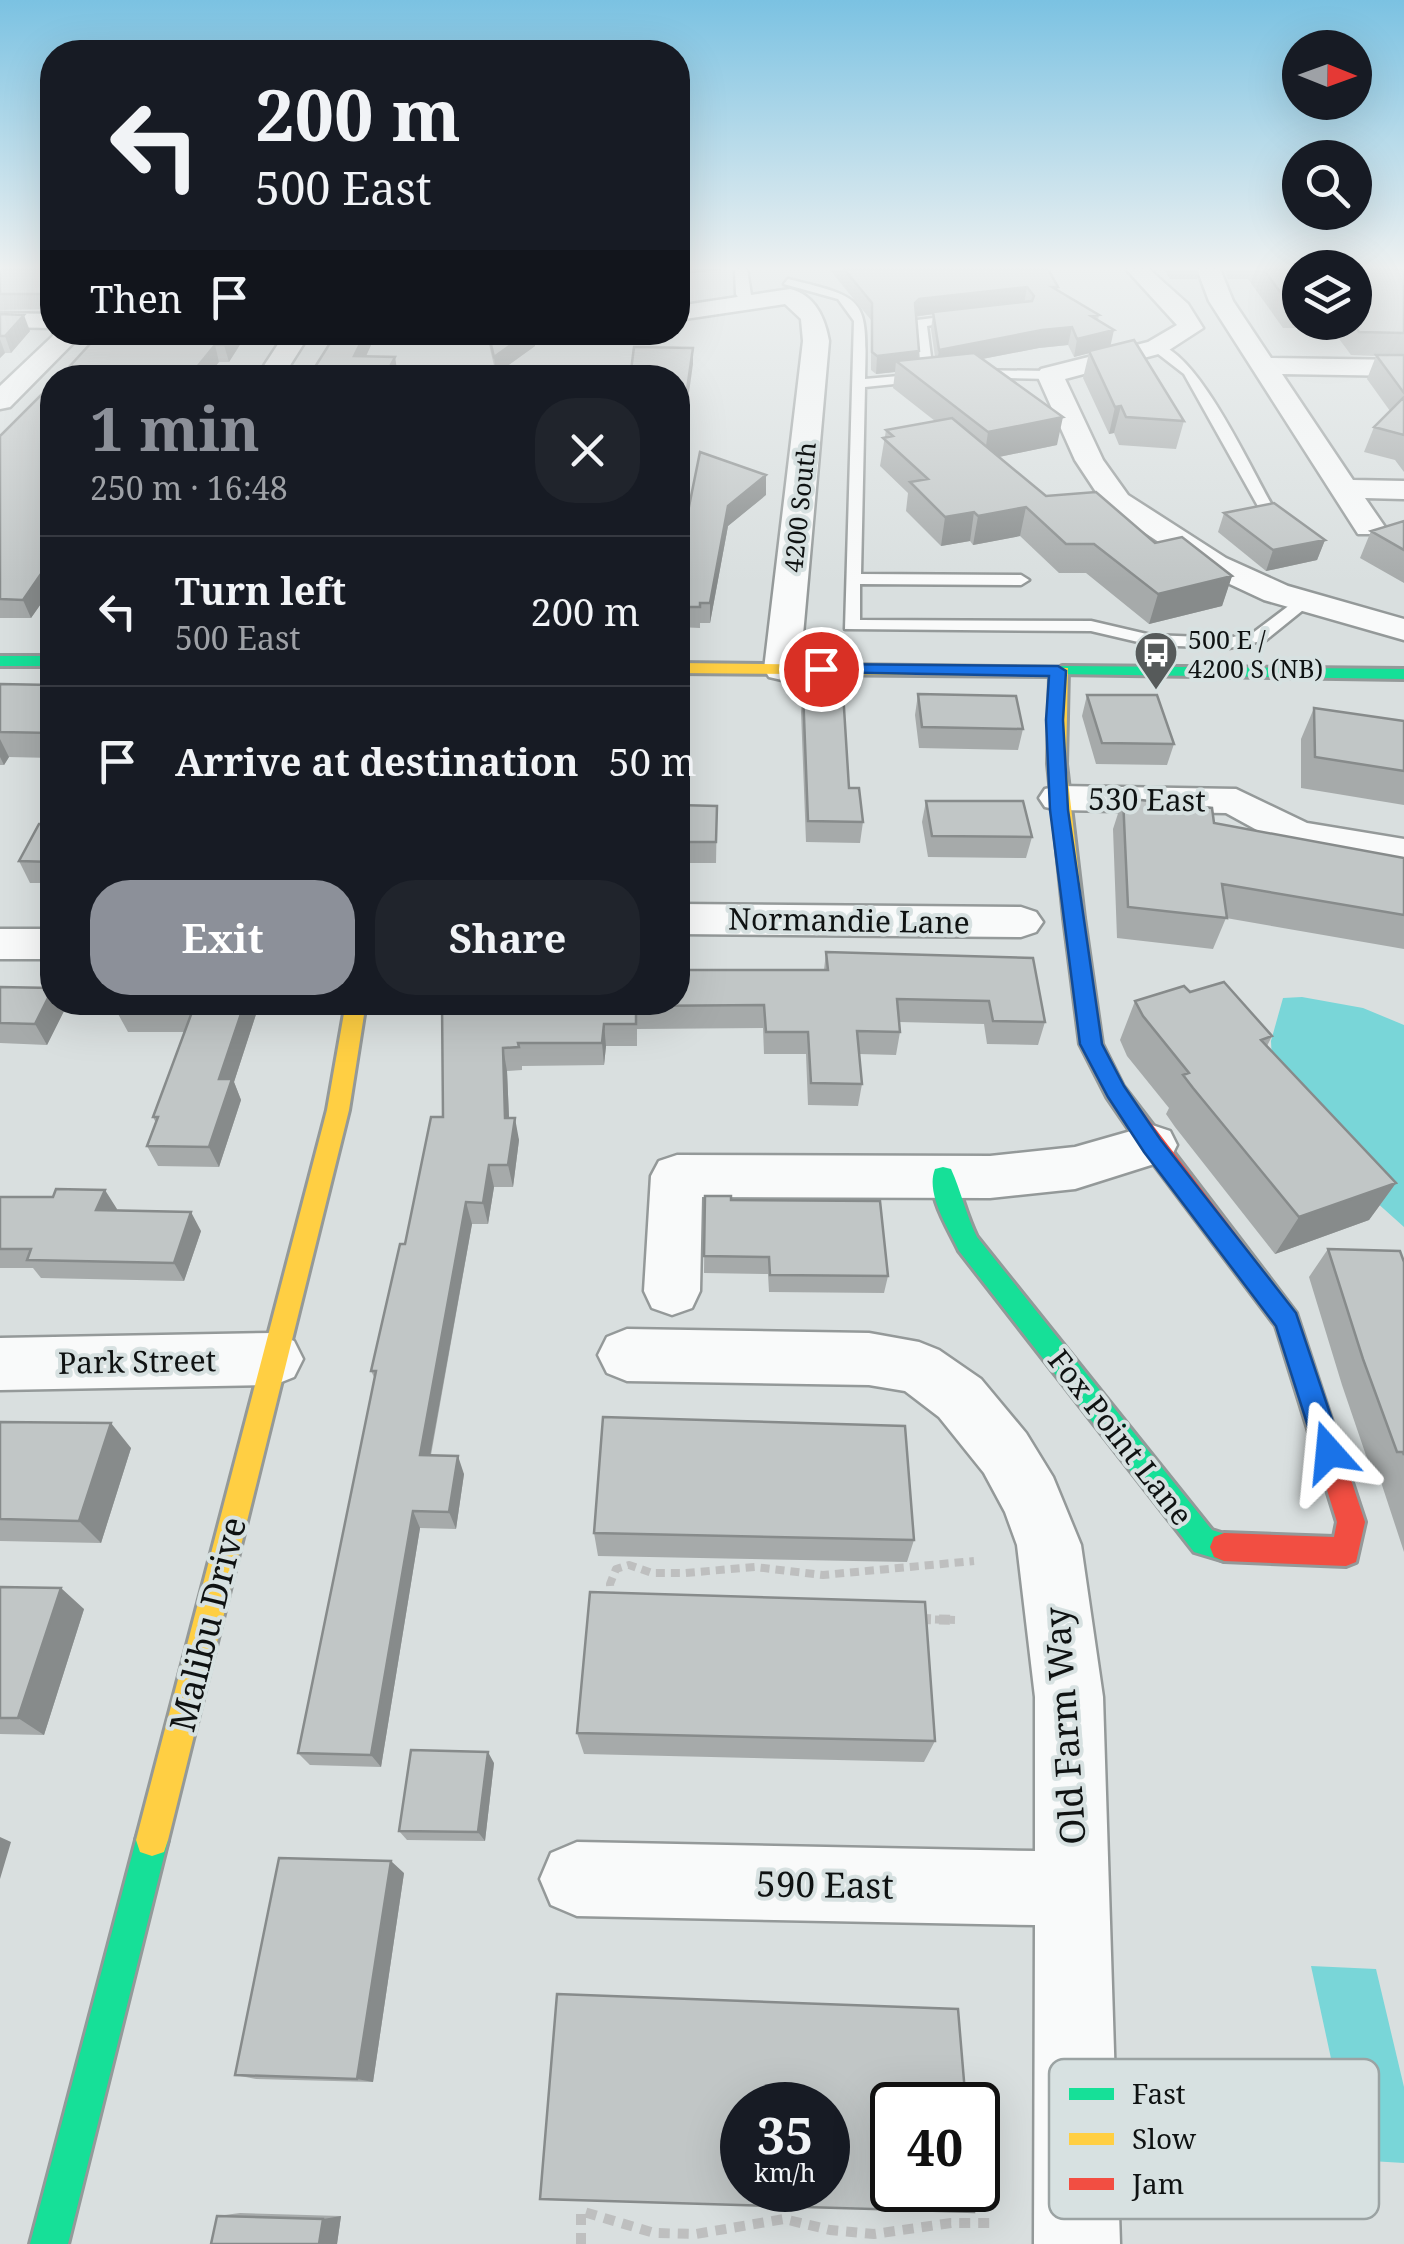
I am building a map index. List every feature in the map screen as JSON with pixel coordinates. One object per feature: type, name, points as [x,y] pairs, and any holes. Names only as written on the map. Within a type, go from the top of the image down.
[{"type":"street","points":[[0,401],[29,374]]},
{"type":"street","name":"4200 South","points":[[782,668],[813,374]]},
{"type":"street","points":[[1055,374],[1050,375],[1089,460],[1116,502],[1215,565],[1305,602],[1404,630]]},
{"type":"street","points":[[1268,374],[1368,527]]},
{"type":"street","points":[[1344,489],[1404,490]]},
{"type":"street","points":[[0,661],[40,661]]},
{"type":"street","points":[[690,668],[1404,674]]},
{"type":"street","name":"Fox Point Lane","points":[[943,1176],[948,1201],[968,1244],[1204,1542],[1234,1548],[1346,1552],[1351,1522],[1287,1320],[1152,1145],[1091,1044],[1059,798],[1054,720],[1058,671]]},
{"type":"street","name":"530 East","points":[[1059,798],[1236,801],[1252,816],[1282,831],[1404,852]]},
{"type":"street","name":"Normandie Lane","points":[[690,919],[1021,922]]},
{"type":"street","points":[[0,944],[40,944]]},
{"type":"street","name":"Malibu Drive","points":[[49,2244],[338,1110],[354,1015]]},
{"type":"street","points":[[672,1290],[677,1176],[990,1177],[1076,1168],[1152,1145]]},
{"type":"street","name":"Old Farm Way","points":[[627,1354],[870,1359],[919,1368],[960,1398],[1005,1453],[1031,1498],[1048,1546],[1070,1697],[1075,2059]]},
{"type":"street","name":"Park Street","points":[[0,1364],[274,1359]]},
{"type":"street","name":"590 East","points":[[577,1878],[1073,1890]]},
{"type":"street","name":"Old Farm Way","points":[[1077,2219],[1077,2244]]},
{"type":"lane","points":[[857,374],[851,625],[1091,626],[1151,640],[1229,642],[1260,636],[1305,602]]},
{"type":"lane","points":[[938,374],[942,376]]},
{"type":"lane","points":[[1189,374],[1264,505]]},
{"type":"lane","points":[[857,384],[942,376],[1050,375]]},
{"type":"lane","points":[[852,578],[1020,580]]},
{"type":"path","points":[[624,1613],[612,1607],[610,1584],[616,1569],[629,1565],[652,1573],[754,1568],[823,1575],[974,1561]]},
{"type":"path","points":[[901,1617],[955,1620]]},
{"type":"path","points":[[581,2244],[582,2211],[615,2224],[668,2234],[696,2234],[784,2219],[830,2230],[874,2234],[951,2223],[994,2222]]},
{"type":"water","points":[[1302,997],[1363,1008],[1404,1025],[1404,1227],[1375,1201],[1272,1062],[1271,1041],[1283,998]]},
{"type":"water","points":[[1311,1966],[1376,1969],[1404,2087],[1404,2163],[1379,2162],[1379,2059],[1331,2059]]},
{"type":"building","points":[[912,374],[1003,374],[1063,417],[988,432]]},
{"type":"building","points":[[1100,374],[1155,374],[1184,421],[1126,417],[1121,406],[1115,407]]},
{"type":"building","points":[[1390,374],[1404,374],[1404,393]]},
{"type":"building","points":[[40,396],[40,575],[23,600],[0,599],[0,436]]},
{"type":"building","points":[[1404,397],[1404,435],[1374,427]]},
{"type":"building","points":[[952,418],[1046,496],[1096,492],[1155,543],[1182,537],[1232,576],[1158,594],[1094,544],[1066,544],[1026,507],[978,516],[974,512],[945,517],[910,482],[928,479],[883,438],[893,436],[886,430]]},
{"type":"building","points":[[700,452],[766,475],[728,506],[710,603],[700,603],[700,607],[690,607],[690,502]]},
{"type":"building","points":[[1274,503],[1325,540],[1273,550],[1224,513]]},
{"type":"building","points":[[1404,521],[1404,550],[1371,531]]},
{"type":"building","points":[[0,684],[40,685],[40,733],[0,732]]},
{"type":"building","points":[[803,691],[843,692],[849,788],[859,788],[863,822],[808,821]]},
{"type":"building","points":[[918,694],[1016,696],[1023,729],[922,727]]},
{"type":"building","points":[[1087,695],[1157,695],[1174,744],[1102,743]]},
{"type":"building","points":[[1314,708],[1404,721],[1404,771],[1315,757]]},
{"type":"building","points":[[1123,798],[1212,808],[1214,823],[1404,858],[1404,915],[1222,884],[1227,918],[1128,907]]},
{"type":"building","points":[[926,801],[1023,801],[1032,837],[932,836]]},
{"type":"building","points":[[690,805],[717,806],[716,842],[690,842]]},
{"type":"building","points":[[39,824],[40,824],[40,862],[19,861]]},
{"type":"building","points":[[826,952],[1033,958],[1045,1022],[993,1021],[989,1001],[897,999],[900,1032],[857,1031],[862,1084],[811,1083],[808,1032],[766,1032],[764,1005],[690,1006],[690,970],[828,970]]},
{"type":"building","points":[[1224,982],[1272,1036],[1261,1040],[1396,1183],[1299,1217],[1183,1075],[1189,1073],[1135,1001],[1184,986],[1190,992]]},
{"type":"building","points":[[0,987],[40,988],[40,1014],[35,1024],[0,1023]]},
{"type":"building","points":[[191,1015],[241,1015],[219,1079],[232,1079],[209,1147],[147,1146],[158,1117],[153,1117]]},
{"type":"building","points":[[442,1015],[636,1015],[636,1024],[604,1024],[602,1043],[518,1043],[519,1047],[503,1048],[505,1118],[515,1118],[508,1165],[489,1165],[483,1203],[466,1202],[420,1455],[458,1456],[449,1512],[413,1511],[371,1755],[298,1753],[376,1371],[371,1371],[400,1244],[405,1244],[431,1117],[443,1117]]},
{"type":"building","points":[[56,1189],[105,1190],[96,1210],[191,1212],[174,1263],[27,1260],[31,1249],[0,1249],[0,1197],[53,1197]]},
{"type":"building","points":[[705,1196],[731,1196],[731,1200],[880,1201],[888,1276],[770,1275],[769,1257],[704,1256]]},
{"type":"building","points":[[1328,1249],[1400,1251],[1404,1262],[1404,1455],[1397,1452]]},
{"type":"building","points":[[603,1417],[905,1426],[914,1540],[594,1533]]},
{"type":"building","points":[[0,1422],[111,1423],[79,1521],[0,1519]]},
{"type":"building","points":[[0,1587],[61,1588],[18,1718],[0,1718]]},
{"type":"building","points":[[590,1592],[925,1602],[935,1741],[577,1733]]},
{"type":"building","points":[[411,1750],[488,1752],[478,1832],[399,1831]]},
{"type":"building","points":[[279,1858],[391,1861],[357,2079],[235,2075]]},
{"type":"building","points":[[557,1994],[958,2009],[964,2082],[870,2082],[870,2209],[850,2208],[850,2082],[720,2082],[720,2204],[540,2199]]},
{"type":"building","points":[[217,2216],[323,2219],[319,2244],[211,2244]]},
{"type":"traffic: fast","points":[[0,661],[40,661]]},
{"type":"traffic: fast","points":[[1062,671],[1404,674]]},
{"type":"traffic: fast","points":[[943,1176],[948,1201],[968,1244],[1204,1542],[1224,1547]]},
{"type":"traffic: fast","points":[[49,2244],[152,1840]]},
{"type":"traffic: slow","points":[[690,668],[1062,671]]},
{"type":"traffic: slow","points":[[1058,671],[1057,764],[1074,918]]},
{"type":"traffic: slow","points":[[152,1840],[338,1110],[354,1015]]},
{"type":"traffic: jam","points":[[1074,918],[1091,1044],[1115,1091],[1152,1145],[1287,1321],[1351,1522],[1346,1552],[1224,1547]]},
{"type":"place","name":"500 E / 4200 S (NB)","points":[[1156,691]]},
{"type":"route","points":[[821,669],[1058,671],[1054,720],[1059,810],[1091,1044],[1152,1145],[1287,1320],[1329,1452]]}]
